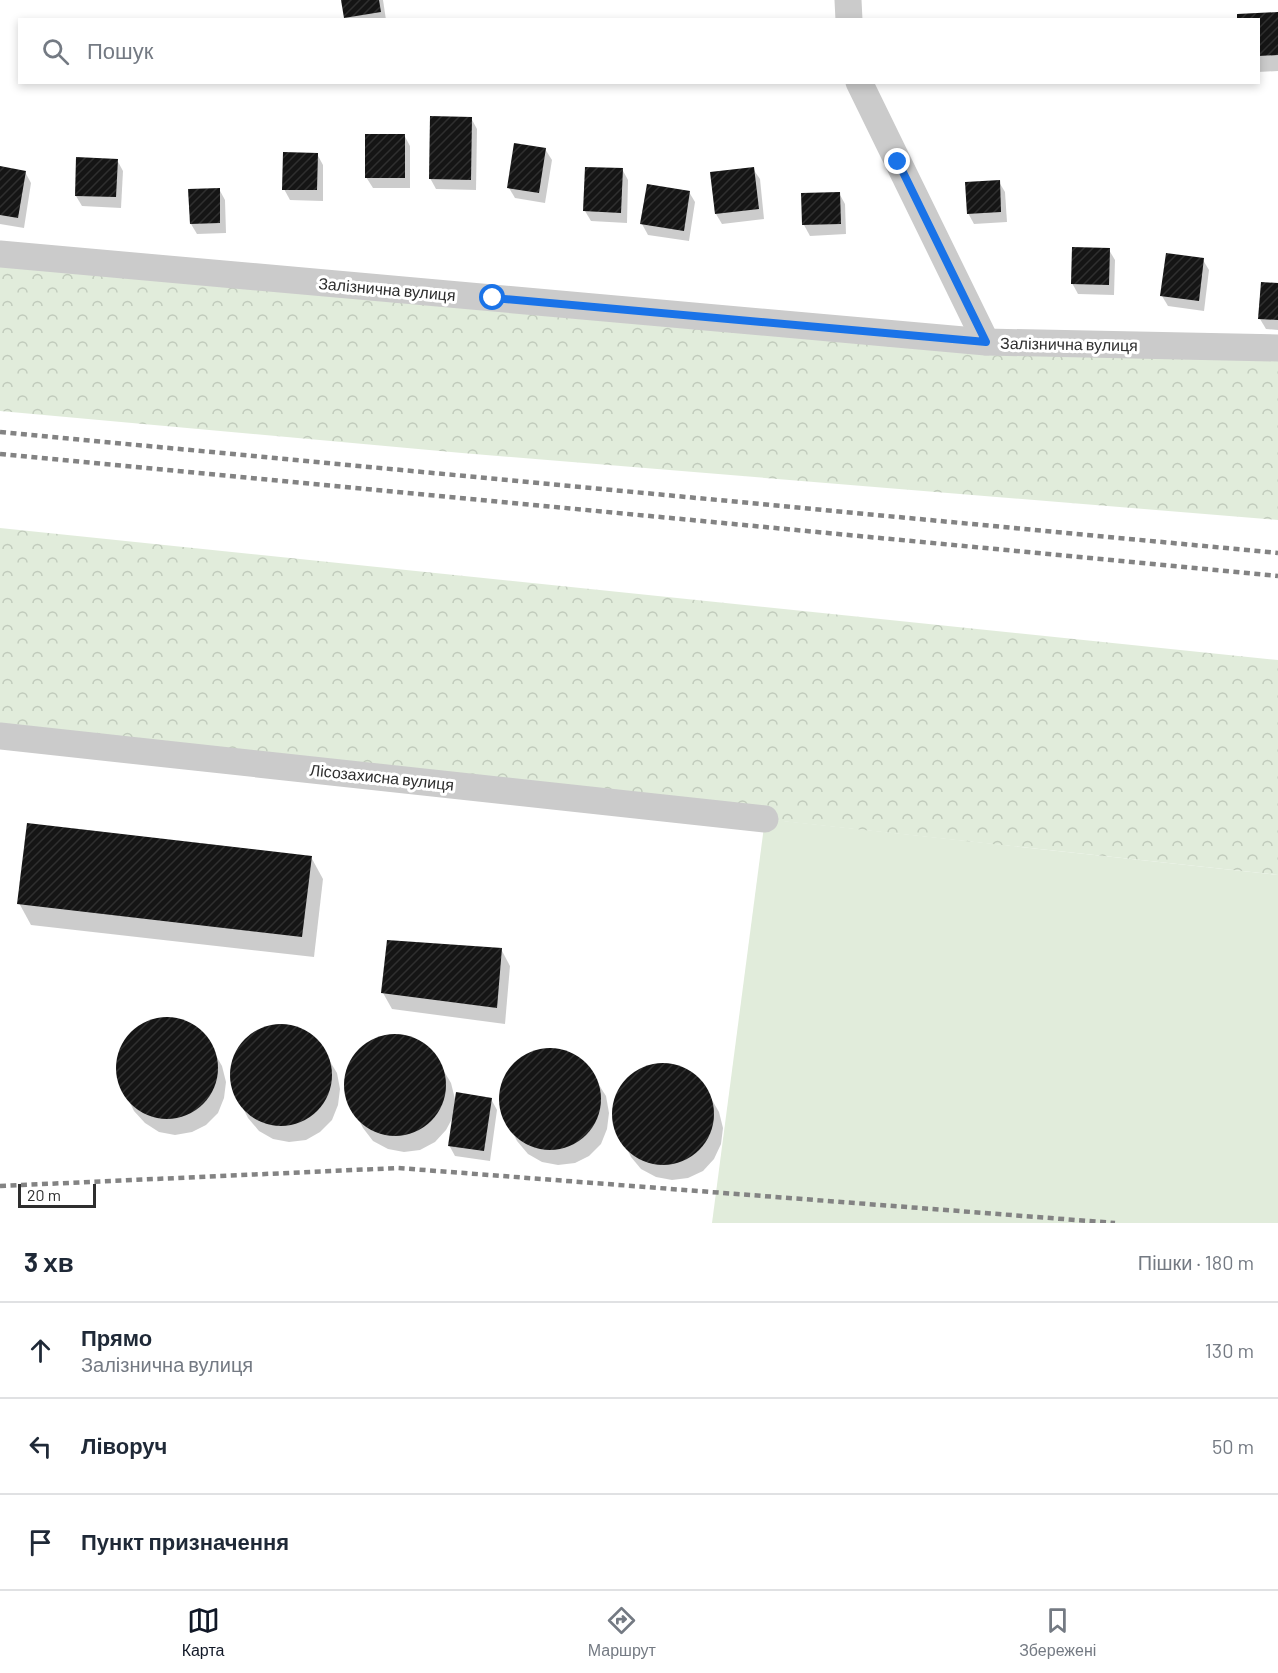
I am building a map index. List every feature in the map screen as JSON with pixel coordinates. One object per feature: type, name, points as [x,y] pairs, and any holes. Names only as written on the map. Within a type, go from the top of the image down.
[{"type":"street","points":[[848,0],[849,18]]},
{"type":"street","points":[[860,84],[986,342]]},
{"type":"street","name":"Залізнична вулиця","points":[[0,254],[986,342],[1278,348]]},
{"type":"street","name":"Лісозахисна вулиця","points":[[0,736],[765,819]]},
{"type":"green space","points":[[0,254],[986,342],[1278,348],[1278,520],[462,453],[0,411]]},
{"type":"green space","points":[[0,528],[1278,660],[1278,875],[0,736]]},
{"type":"green space","points":[[765,819],[1278,875],[1278,1223],[712,1223]]},
{"type":"building","points":[[341,0],[379,0],[381,12],[344,18]]},
{"type":"building","points":[[1278,12],[1278,55],[1260,56],[1260,18],[1237,18],[1237,14]]},
{"type":"building","points":[[430,116],[472,117],[471,180],[429,179]]},
{"type":"building","points":[[365,134],[405,134],[405,178],[365,178]]},
{"type":"building","points":[[514,143],[546,148],[539,193],[507,188]]},
{"type":"building","points":[[283,152],[318,153],[317,190],[282,190]]},
{"type":"building","points":[[76,157],[118,159],[116,197],[75,196]]},
{"type":"building","points":[[0,166],[26,171],[18,218],[0,215]]},
{"type":"building","points":[[585,167],[623,168],[621,213],[583,211]]},
{"type":"building","points":[[754,167],[759,209],[715,214],[710,172]]},
{"type":"building","points":[[1000,180],[1001,212],[967,214],[965,182]]},
{"type":"building","points":[[647,184],[690,191],[684,231],[640,224]]},
{"type":"building","points":[[220,188],[220,223],[190,224],[188,189]]},
{"type":"building","points":[[840,192],[841,224],[802,225],[801,193]]},
{"type":"building","points":[[1072,247],[1110,248],[1109,285],[1071,284]]},
{"type":"building","points":[[1166,253],[1204,258],[1199,301],[1160,296]]},
{"type":"building","points":[[1261,282],[1278,283],[1278,320],[1258,319]]},
{"type":"building","points":[[27,823],[312,856],[302,937],[17,904]]},
{"type":"building","points":[[387,940],[502,948],[497,1008],[381,993]]},
{"type":"building","points":[[167,1017],[186,1021],[203,1032],[214,1049],[218,1068],[214,1087],[203,1104],[186,1115],[167,1119],[148,1115],[131,1104],[120,1087],[116,1068],[120,1049],[131,1032],[148,1021]]},
{"type":"building","points":[[281,1024],[300,1028],[317,1039],[328,1056],[332,1075],[328,1094],[317,1111],[300,1122],[281,1126],[262,1122],[245,1111],[234,1094],[230,1075],[234,1056],[245,1039],[262,1028]]},
{"type":"building","points":[[395,1034],[414,1038],[431,1049],[442,1066],[446,1085],[442,1104],[431,1121],[414,1132],[395,1136],[376,1132],[359,1121],[348,1104],[344,1085],[348,1066],[359,1049],[376,1038]]},
{"type":"building","points":[[550,1048],[569,1052],[586,1063],[597,1080],[601,1099],[597,1118],[586,1135],[569,1146],[550,1150],[531,1146],[514,1135],[503,1118],[499,1099],[503,1080],[514,1063],[531,1052]]},
{"type":"building","points":[[663,1063],[682,1067],[699,1078],[710,1095],[714,1114],[710,1133],[699,1150],[682,1161],[663,1165],[644,1161],[627,1150],[616,1133],[612,1114],[616,1095],[627,1078],[644,1067]]},
{"type":"building","points":[[456,1092],[492,1098],[484,1151],[448,1146]]},
{"type":"railway","points":[[0,432],[1278,553]]},
{"type":"railway","points":[[0,454],[1278,576]]},
{"type":"railway","points":[[0,1186],[398,1168],[1115,1223]]},
{"type":"route","points":[[493,298],[986,342],[898,162]]}]
